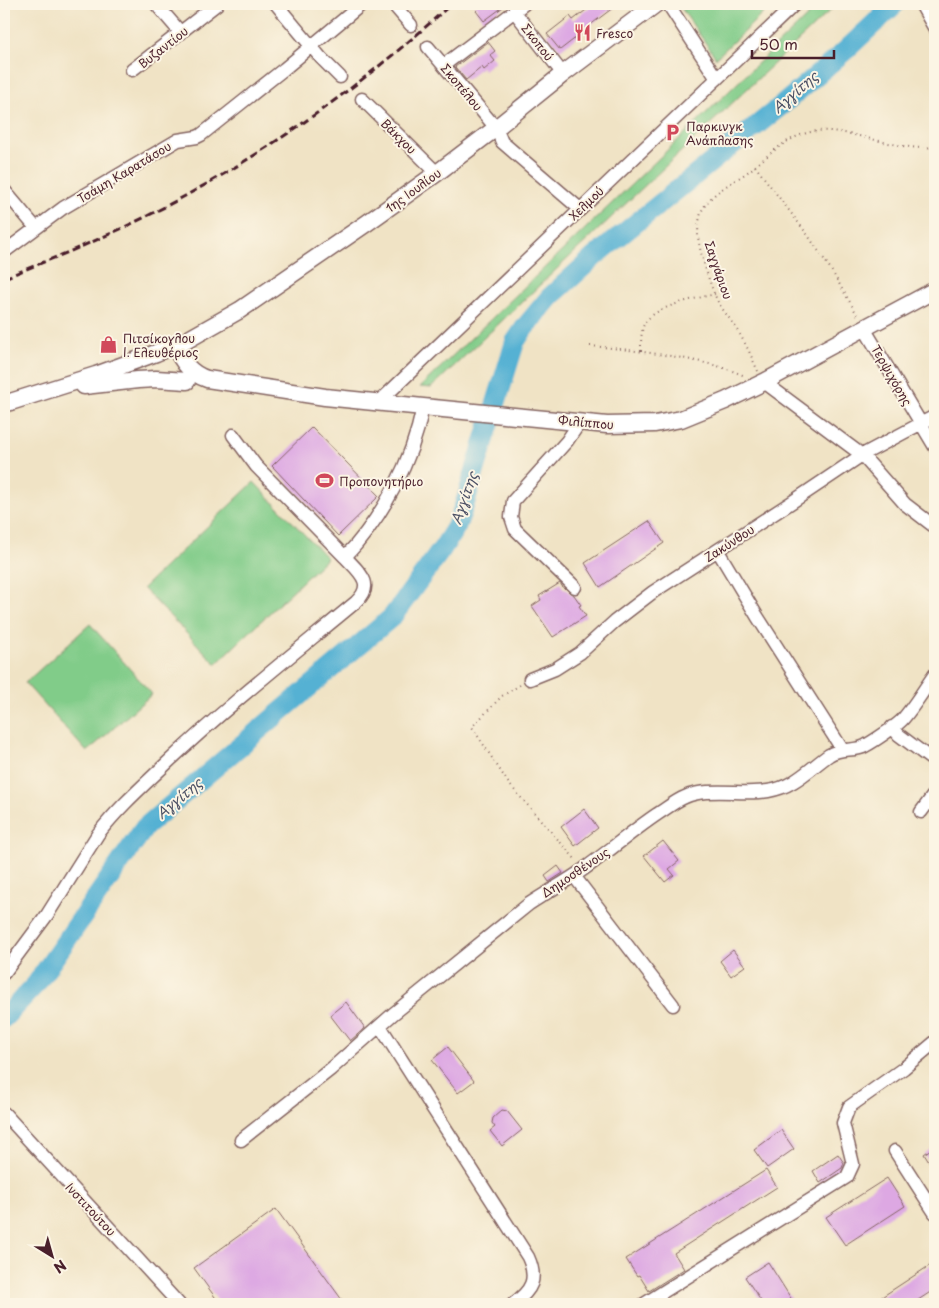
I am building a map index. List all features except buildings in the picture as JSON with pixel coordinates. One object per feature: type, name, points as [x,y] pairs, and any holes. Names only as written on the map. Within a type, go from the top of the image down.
[{"type":"main road","name":"1ης Ιουλίου","points":[[52,389],[174,346],[240,310],[437,173],[656,4]]},
{"type":"main road","name":"Φιλίππου","points":[[174,346],[191,371],[207,379],[325,397],[422,408],[618,425],[644,425],[681,419],[708,409],[764,382],[935,290]]},
{"type":"main road","points":[[156,353],[162,367],[168,373],[179,380],[187,381]]},
{"type":"main road","name":"Φιλίππου","points":[[52,389],[138,380],[187,381],[207,379]]},
{"type":"main road","points":[[4,404],[52,389]]},
{"type":"street","points":[[156,4],[181,33]]},
{"type":"street","name":"Βυζαντίου","points":[[132,70],[217,4]]},
{"type":"street","points":[[276,4],[340,77]]},
{"type":"street","name":"Τσάμη Καρατάσου","points":[[4,252],[63,208],[178,140],[201,135],[362,4]]},
{"type":"street","points":[[393,4],[411,25]]},
{"type":"street","points":[[669,4],[717,79]]},
{"type":"street","name":"Χελμού","points":[[378,403],[795,4]]},
{"type":"street","points":[[921,4],[935,29]]},
{"type":"street","points":[[444,65],[519,8]]},
{"type":"street","name":"Σκοπού","points":[[519,8],[563,74]]},
{"type":"street","name":"Σκοπέλου","points":[[428,47],[496,128],[502,142],[580,209]]},
{"type":"street","name":"Βάκχου","points":[[362,99],[437,173]]},
{"type":"street","points":[[4,190],[36,228]]},
{"type":"street","name":"Τερψιχόρης","points":[[864,328],[935,447]]},
{"type":"street","points":[[764,382],[862,454],[905,504],[935,527]]},
{"type":"street","points":[[345,557],[364,536],[394,486],[412,444],[422,408]]},
{"type":"street","name":"Ζακύνθου","points":[[530,679],[556,669],[580,653],[614,622],[645,598],[862,454],[935,416]]},
{"type":"street","points":[[574,587],[515,529],[511,517],[513,501],[567,441],[580,422]]},
{"type":"street","points":[[4,973],[47,915],[98,834],[119,810],[199,733],[356,602],[365,590],[364,578],[256,466],[233,435]]},
{"type":"street","points":[[718,551],[756,616],[842,750]]},
{"type":"street","name":"Δημοσθένους","points":[[241,1140],[331,1069],[380,1026],[529,904],[579,872],[629,834],[684,797],[706,792],[758,792],[787,786],[830,755],[842,750],[862,747],[892,727],[904,717],[935,674]]},
{"type":"street","points":[[892,727],[899,735],[935,762]]},
{"type":"street","points":[[921,812],[935,794]]},
{"type":"street","points":[[579,872],[673,1004]]},
{"type":"street","points":[[380,1026],[528,1256],[533,1270],[532,1283],[513,1304]]},
{"type":"street","points":[[644,1304],[847,1177],[853,1164],[843,1123],[850,1107],[904,1068],[935,1042]]},
{"type":"street","name":"Ινστιτούτου","points":[[4,1113],[179,1304]]},
{"type":"street","points":[[895,1151],[935,1213]]},
{"type":"path","name":"Σαγγάριου","points":[[764,382],[738,331],[715,294],[699,243],[698,235],[703,207],[711,198],[781,145],[796,136],[810,131],[838,132],[925,148],[935,144]]},
{"type":"path","points":[[755,166],[807,234],[839,283],[864,328]]},
{"type":"path","points":[[641,351],[643,327],[646,321],[656,313],[715,294]]},
{"type":"path","points":[[590,346],[641,351],[719,365],[754,380],[764,382]]},
{"type":"path","points":[[530,679],[502,696],[472,727],[509,784],[579,872]]},
{"type":"green space","points":[[680,4],[773,4],[716,58]]},
{"type":"green space","points":[[820,4],[837,4],[431,388],[420,387]]},
{"type":"green space","points":[[254,482],[327,558],[216,664],[143,588]]},
{"type":"green space","points":[[90,624],[152,694],[87,752],[25,683]]},
{"type":"waterway","name":"Αγγίτης","points":[[4,1018],[36,984],[145,827],[392,617],[456,527],[515,342],[550,297],[594,257],[782,105],[846,50],[895,4]]},
{"type":"railway","points":[[4,278],[129,225],[229,171],[344,93],[381,65],[451,4]]},
{"type":"place","name":"Fresco","points":[[582,33]]},
{"type":"place","name":"Παρκινγκ Ανάπλασης","points":[[672,133]]},
{"type":"place","name":"Πιτσίκογλου Ι. Ελευθέριος","points":[[109,345]]},
{"type":"place","name":"Προπονητήριο","points":[[325,481]]}]
